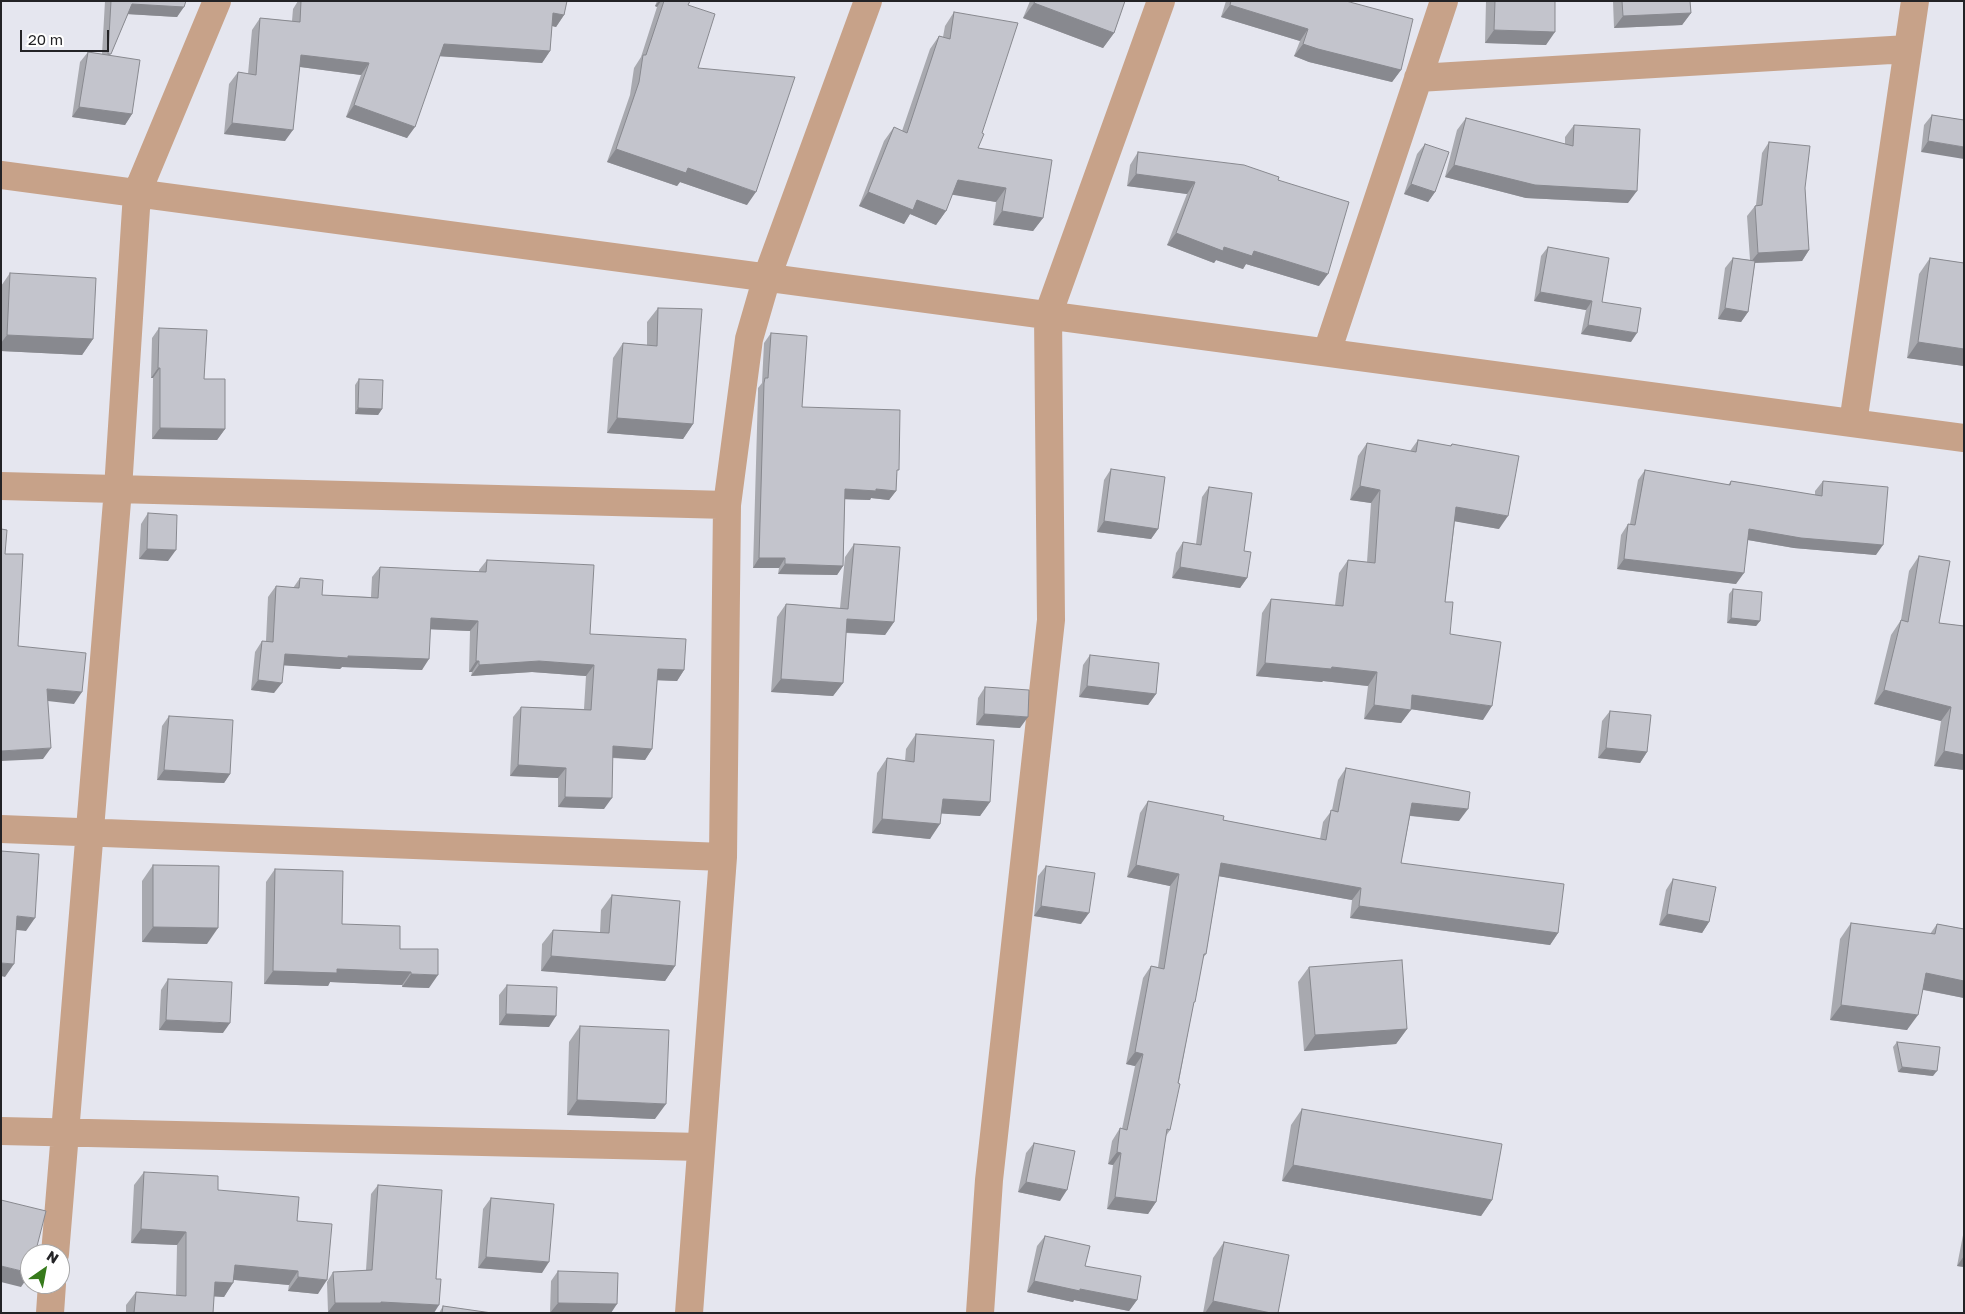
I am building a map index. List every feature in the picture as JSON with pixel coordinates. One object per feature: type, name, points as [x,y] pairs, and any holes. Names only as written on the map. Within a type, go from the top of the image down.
[{"type":"street","points":[[56,1244],[118,489],[136,193],[217,1]]},
{"type":"street","points":[[689,1313],[723,857],[728,504],[749,339],[767,277],[868,1]]},
{"type":"street","points":[[980,1313],[989,1180],[1051,620],[1048,315],[1161,1]]},
{"type":"street","points":[[1327,352],[1444,1]]},
{"type":"street","points":[[1853,422],[1915,1]]},
{"type":"street","points":[[1418,78],[1908,49]]},
{"type":"street","points":[[1,175],[1964,438]]},
{"type":"street","points":[[1,486],[728,504]]},
{"type":"street","points":[[1,829],[723,857]]},
{"type":"street","points":[[1,1131],[702,1147]]},
{"type":"street","points":[[50,1313],[51,1294]]},
{"type":"building","points":[[111,1],[186,1],[184,7],[132,4],[111,54],[108,54]]},
{"type":"building","points":[[301,1],[567,1],[564,15],[553,13],[550,51],[444,44],[415,127],[354,105],[369,63],[301,55],[293,130],[232,123],[238,72],[256,75],[260,18],[300,22]]},
{"type":"building","points":[[664,1],[690,1],[688,5],[715,14],[698,68],[795,77],[756,192],[688,168],[686,173],[616,149],[639,82],[643,55],[646,55]]},
{"type":"building","points":[[1035,1],[1125,1],[1114,33],[1034,3]]},
{"type":"building","points":[[1231,1],[1346,1],[1413,19],[1401,70],[1303,44],[1308,29],[1230,5]]},
{"type":"building","points":[[1495,1],[1555,1],[1555,32],[1494,30]]},
{"type":"building","points":[[1622,1],[1690,1],[1691,13],[1623,16]]},
{"type":"building","points":[[954,12],[1018,23],[978,148],[1052,160],[1043,218],[1002,211],[1006,188],[958,180],[946,211],[917,200],[913,210],[868,192],[894,127],[907,133],[939,36],[950,39]]},
{"type":"building","points":[[88,52],[140,60],[132,114],[79,107]]},
{"type":"building","points":[[1932,115],[1964,120],[1964,147],[1928,141]]},
{"type":"building","points":[[1466,118],[1573,146],[1574,125],[1640,129],[1637,191],[1535,185],[1454,165]]},
{"type":"building","points":[[1769,142],[1810,146],[1805,188],[1809,250],[1758,253],[1755,206],[1762,205]]},
{"type":"building","points":[[1425,144],[1449,152],[1435,192],[1411,184]]},
{"type":"building","points":[[1138,152],[1244,165],[1279,177],[1278,180],[1349,202],[1328,274],[1254,251],[1252,256],[1224,247],[1223,251],[1176,233],[1195,182],[1136,174]]},
{"type":"building","points":[[1548,247],[1609,258],[1602,302],[1641,308],[1637,333],[1588,325],[1592,301],[1540,292]]},
{"type":"building","points":[[1733,258],[1755,261],[1748,312],[1725,308]]},
{"type":"building","points":[[1930,258],[1964,263],[1964,349],[1918,342]]},
{"type":"building","points":[[10,273],[96,278],[93,339],[7,335]]},
{"type":"building","points":[[658,308],[702,309],[693,424],[617,418],[623,343],[657,346]]},
{"type":"building","points":[[159,328],[207,330],[204,379],[225,379],[225,429],[160,428]]},
{"type":"building","points":[[771,333],[807,336],[802,407],[900,410],[899,470],[897,470],[896,491],[845,489],[843,566],[785,564],[785,558],[759,558],[764,383],[765,378],[768,378]]},
{"type":"building","points":[[359,379],[383,380],[382,409],[358,408]]},
{"type":"building","points":[[1418,440],[1519,456],[1508,516],[1456,507],[1445,602],[1453,602],[1450,634],[1501,642],[1492,706],[1412,695],[1411,710],[1374,705],[1377,672],[1265,663],[1271,599],[1343,606],[1348,560],[1375,563],[1380,490],[1360,486],[1367,443],[1416,452]]},
{"type":"building","points":[[1111,469],[1165,477],[1158,529],[1104,521]]},
{"type":"building","points":[[1645,470],[1730,485],[1731,481],[1822,496],[1823,481],[1888,487],[1883,545],[1801,538],[1749,529],[1744,573],[1624,559],[1628,524],[1635,525]]},
{"type":"building","points":[[1209,487],[1252,493],[1244,551],[1251,552],[1247,578],[1180,567],[1183,542],[1201,545]]},
{"type":"building","points":[[148,513],[177,515],[176,550],[147,549]]},
{"type":"building","points":[[1,529],[7,530],[5,554],[23,554],[18,646],[86,653],[82,692],[47,689],[51,748],[1,751]]},
{"type":"building","points":[[854,544],[900,547],[894,622],[847,619],[843,683],[781,679],[786,604],[848,609]]},
{"type":"building","points":[[1919,556],[1950,561],[1939,623],[1964,626],[1964,755],[1944,751],[1951,707],[1884,690],[1901,620],[1908,622]]},
{"type":"building","points":[[487,560],[594,565],[590,634],[686,639],[684,670],[658,669],[652,749],[613,746],[612,798],[565,797],[566,768],[518,765],[521,707],[591,710],[594,665],[539,661],[479,665],[479,661],[476,661],[478,621],[431,618],[429,659],[348,656],[348,658],[285,654],[282,683],[258,680],[262,641],[273,642],[276,586],[299,588],[300,578],[323,580],[322,595],[378,598],[380,567],[486,572]]},
{"type":"building","points":[[1733,589],[1762,592],[1760,621],[1731,618]]},
{"type":"building","points":[[1090,655],[1159,663],[1156,694],[1087,686]]},
{"type":"building","points":[[985,687],[1029,690],[1028,717],[984,714]]},
{"type":"building","points":[[1610,711],[1651,715],[1647,752],[1606,748]]},
{"type":"building","points":[[169,716],[233,720],[230,774],[164,770]]},
{"type":"building","points":[[916,734],[994,740],[990,802],[943,799],[940,824],[882,819],[887,758],[914,762]]},
{"type":"building","points":[[1346,768],[1470,792],[1468,809],[1412,803],[1401,863],[1564,884],[1558,933],[1359,906],[1361,888],[1221,863],[1206,954],[1204,954],[1178,1083],[1180,1084],[1170,1130],[1167,1129],[1156,1202],[1115,1197],[1121,1153],[1117,1152],[1120,1128],[1127,1130],[1143,1054],[1135,1052],[1151,966],[1164,969],[1179,874],[1136,865],[1148,801],[1224,816],[1223,820],[1326,840],[1331,810],[1338,812]]},
{"type":"building","points":[[1,851],[39,854],[35,918],[17,916],[14,964],[1,963]]},
{"type":"building","points":[[153,865],[219,866],[218,928],[153,927]]},
{"type":"building","points":[[1046,866],[1095,873],[1089,913],[1041,906]]},
{"type":"building","points":[[275,869],[343,871],[342,924],[400,926],[400,949],[438,949],[438,975],[337,969],[337,973],[273,971]]},
{"type":"building","points":[[1673,879],[1716,887],[1709,922],[1667,914]]},
{"type":"building","points":[[612,895],[680,901],[675,966],[551,956],[553,930],[609,933]]},
{"type":"building","points":[[1851,923],[1935,934],[1937,924],[1964,929],[1964,981],[1926,973],[1918,1015],[1841,1005]]},
{"type":"building","points":[[1402,960],[1407,1029],[1315,1035],[1309,967]]},
{"type":"building","points":[[168,979],[232,982],[230,1023],[166,1020]]},
{"type":"building","points":[[507,985],[557,987],[556,1016],[506,1014]]},
{"type":"building","points":[[580,1026],[669,1030],[666,1104],[577,1100]]},
{"type":"building","points":[[1897,1042],[1940,1047],[1937,1071],[1902,1067]]},
{"type":"building","points":[[1302,1109],[1502,1144],[1492,1200],[1293,1165]]},
{"type":"building","points":[[1034,1143],[1075,1151],[1067,1190],[1026,1182]]},
{"type":"building","points":[[144,1172],[218,1176],[218,1190],[299,1197],[297,1221],[332,1224],[327,1280],[298,1277],[298,1271],[235,1265],[233,1283],[215,1282],[213,1313],[134,1313],[136,1292],[186,1296],[186,1232],[141,1229]]},
{"type":"building","points":[[378,1185],[442,1190],[436,1279],[441,1279],[439,1305],[381,1302],[335,1303],[333,1272],[372,1270]]},
{"type":"building","points":[[491,1198],[554,1204],[549,1262],[486,1257]]},
{"type":"building","points":[[1,1200],[46,1211],[38,1244],[20,1244],[20,1271],[1,1266]]},
{"type":"building","points":[[1045,1236],[1090,1246],[1085,1266],[1141,1276],[1137,1300],[1034,1281]]},
{"type":"building","points":[[1224,1242],[1289,1255],[1278,1313],[1213,1301]]},
{"type":"building","points":[[558,1271],[618,1273],[617,1304],[558,1303]]},
{"type":"building","points":[[443,1306],[492,1313],[442,1313]]}]
